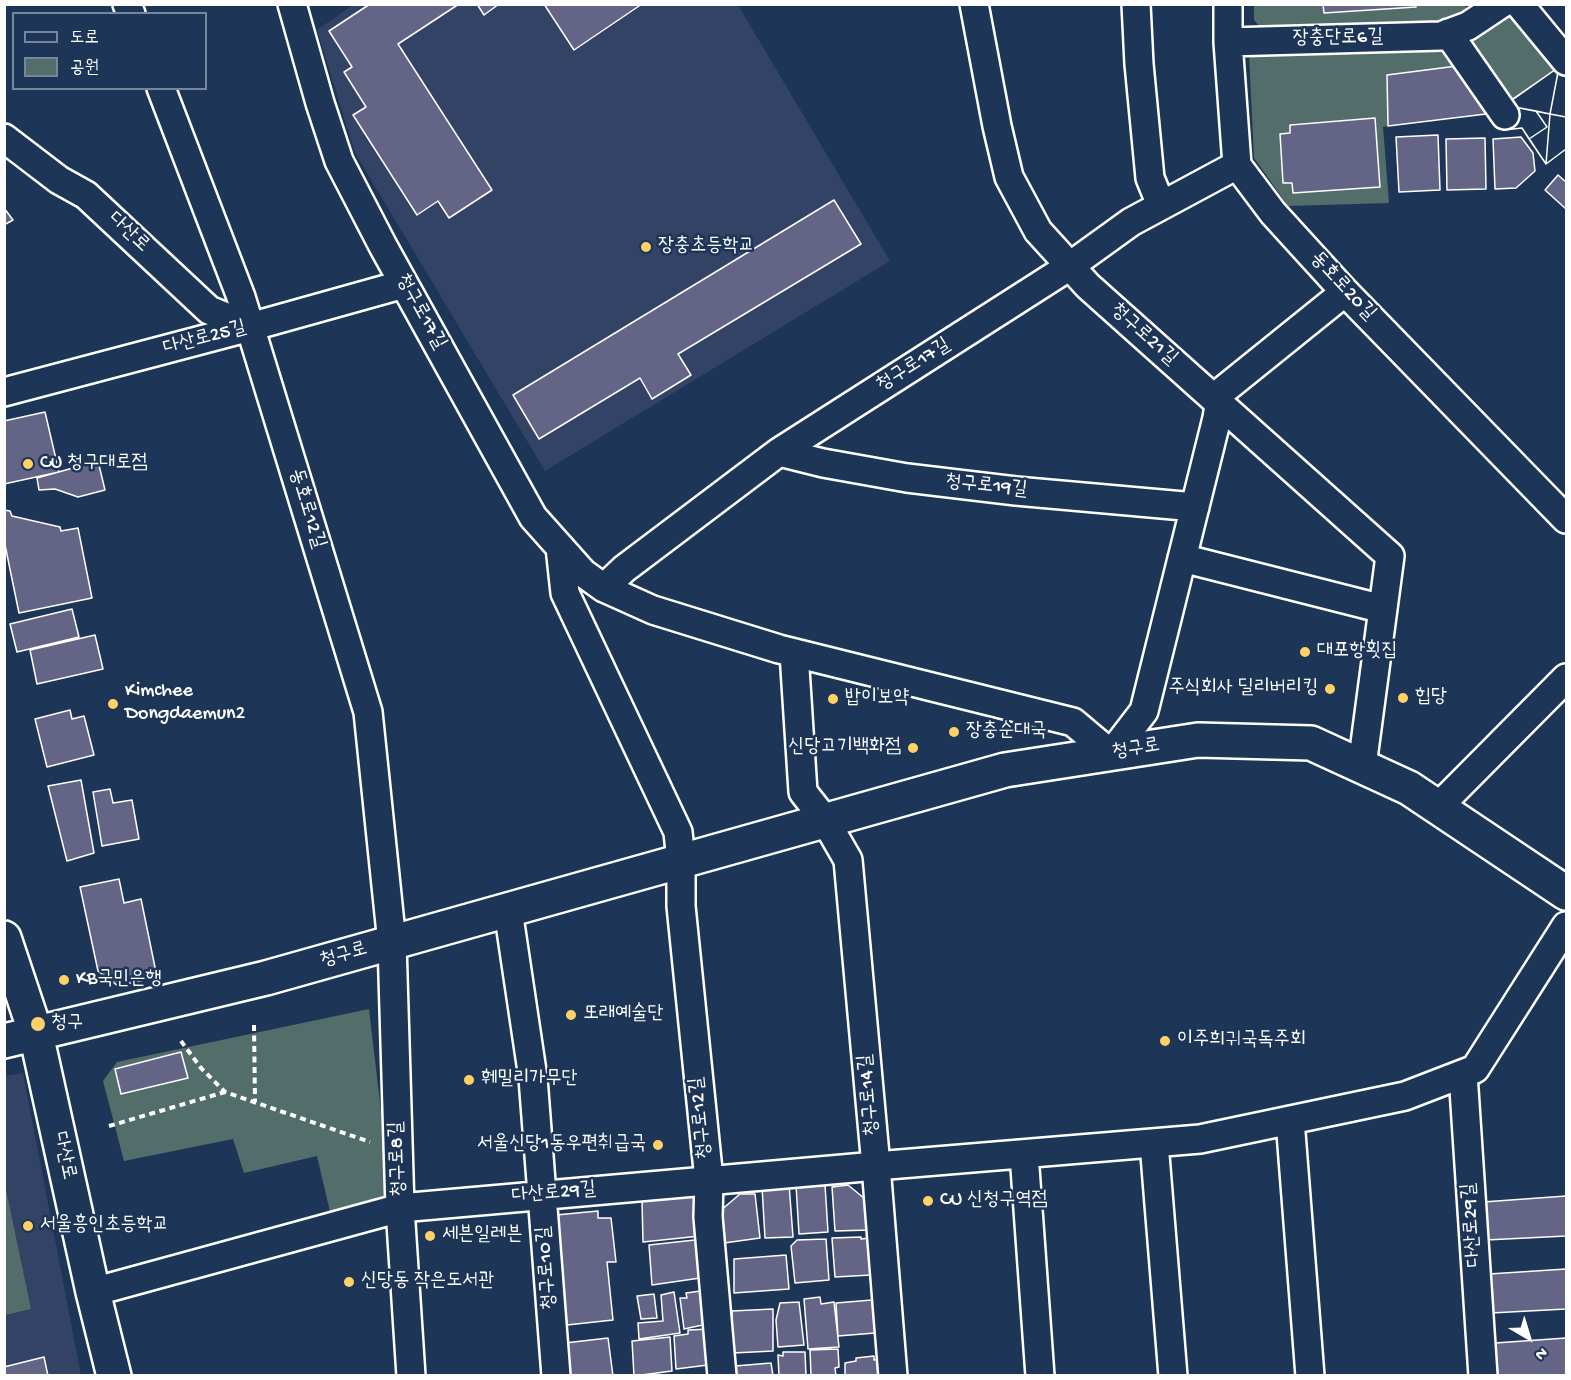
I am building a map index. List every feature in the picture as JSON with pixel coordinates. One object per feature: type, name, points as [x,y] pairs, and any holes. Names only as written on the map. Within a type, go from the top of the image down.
[{"type":"street","name":"청구로17길","points":[[292,4],[339,161],[533,517],[584,573],[604,588],[653,610],[794,653],[1073,722],[1111,754]]},
{"type":"street","name":"청구로21길","points":[[974,4],[1009,177],[1038,231],[1088,286],[1390,556],[1362,766]]},
{"type":"street","points":[[1136,4],[1139,64],[1150,178],[1161,205]]},
{"type":"street","points":[[1228,4],[1228,42],[1237,165]]},
{"type":"street","name":"장충단로6길","points":[[1228,42],[1441,36],[1468,26],[1501,4]]},
{"type":"street","points":[[1519,4],[1566,60]]},
{"type":"street","points":[[1448,33],[1505,115]]},
{"type":"street","name":"동호로12길","points":[[162,90],[241,297],[368,712],[392,943]]},
{"type":"street","name":"다산로","points":[[4,138],[58,180],[86,195],[209,310],[250,327]]},
{"type":"street","name":"청구로17길","points":[[604,588],[624,569],[779,452],[1070,267],[1131,222],[1237,165]]},
{"type":"street","name":"동호로20길","points":[[1237,165],[1273,213],[1345,292],[1566,519]]},
{"type":"street","name":"다산로25길","points":[[4,392],[404,284]]},
{"type":"street","points":[[1111,754],[1144,711],[1221,392],[1345,292]]},
{"type":"street","name":"청구로19길","points":[[779,452],[823,464],[907,478],[1016,491],[1195,507]]},
{"type":"street","points":[[560,547],[565,592],[678,832],[681,861]]},
{"type":"street","points":[[1182,558],[1383,609]]},
{"type":"street","points":[[794,653],[803,792],[825,820]]},
{"type":"street","points":[[1438,807],[1566,678]]},
{"type":"street","name":"청구로","points":[[4,1041],[266,978],[1005,770],[1198,740],[1311,743],[1409,788],[1566,893]]},
{"type":"street","name":"청구로14길","points":[[825,820],[848,860],[893,1376]]},
{"type":"street","name":"청구로12길","points":[[681,861],[681,906],[709,1180],[708,1217],[722,1376]]},
{"type":"street","name":"청구로10길","points":[[508,910],[533,1078],[556,1376]]},
{"type":"street","name":"다산로29길","points":[[93,1292],[400,1208],[1200,1139],[1405,1096],[1475,1069],[1566,926]]},
{"type":"street","name":"다산로","points":[[4,938],[36,1034],[114,1376]]},
{"type":"street","name":"청구로8길","points":[[392,943],[400,1208],[411,1376]]},
{"type":"street","name":"다산로29길","points":[[1463,1074],[1483,1376]]},
{"type":"street","points":[[1290,1120],[1310,1376]]},
{"type":"street","points":[[1154,1143],[1173,1376]]},
{"type":"street","points":[[1024,1154],[1040,1376]]},
{"type":"path","points":[[254,1025],[255,1102]]},
{"type":"path","points":[[180,1041],[201,1068],[225,1092],[367,1140],[399,1158]]},
{"type":"path","points":[[109,1126],[225,1092]]},
{"type":"shaded area","name":"장충초등학교","points":[[353,5],[738,5],[890,261],[545,471],[355,153],[317,30]]},
{"type":"shaded area","name":"서울흥인초등학교","points":[[23,1073],[81,1375],[5,1375],[4,1076]]},
{"type":"green space","points":[[1254,4],[1323,5],[1324,13],[1416,7],[1416,5],[1464,4],[1469,12],[1455,23],[1264,32],[1254,20]]},
{"type":"green space","points":[[1510,5],[1559,67],[1504,105],[1456,38]]},
{"type":"green space","points":[[1441,41],[1457,66],[1387,75],[1388,126],[1383,127],[1389,203],[1288,206],[1254,158],[1249,54]],"holes":[[[1375,118],[1380,186],[1293,193],[1292,183],[1283,183],[1280,134],[1290,133],[1290,124]]]},
{"type":"green space","points":[[369,1009],[392,1205],[332,1220],[317,1156],[244,1173],[233,1139],[124,1161],[103,1081],[117,1062]]},
{"type":"green space","points":[[5,1185],[31,1309],[4,1315]]},
{"type":"building","points":[[370,4],[459,4],[398,44],[492,190],[449,218],[438,201],[417,215],[353,115],[366,107],[344,72],[352,67],[329,31]]},
{"type":"building","points":[[477,4],[499,4],[484,15]]},
{"type":"building","points":[[544,4],[642,4],[574,50]]},
{"type":"building","points":[[1323,4],[1416,4],[1416,7],[1324,13]]},
{"type":"building","points":[[1457,66],[1486,114],[1388,126],[1387,75]]},
{"type":"building","points":[[1559,67],[1566,76],[1566,149],[1546,164],[1522,128],[1504,130],[1491,115]]},
{"type":"building","points":[[1559,67],[1550,114],[1504,105]]},
{"type":"building","points":[[1559,67],[1566,76],[1566,117],[1550,114]]},
{"type":"building","points":[[1504,105],[1536,111],[1547,127],[1529,139],[1522,128],[1504,130],[1491,115]]},
{"type":"building","points":[[1536,111],[1550,114],[1546,164],[1529,139],[1547,127]]},
{"type":"building","points":[[1550,114],[1566,117],[1566,149],[1546,164]]},
{"type":"building","points":[[1375,118],[1380,187],[1293,193],[1292,183],[1283,183],[1280,134],[1290,133],[1290,125]]},
{"type":"building","points":[[1438,135],[1440,190],[1399,192],[1396,137]]},
{"type":"building","points":[[1521,137],[1533,153],[1535,171],[1516,188],[1495,189],[1493,139]]},
{"type":"building","points":[[1485,138],[1486,189],[1447,190],[1446,139]]},
{"type":"building","points":[[1558,175],[1566,182],[1566,209],[1545,190]]},
{"type":"building","points":[[834,200],[861,244],[678,354],[691,375],[652,399],[640,378],[539,439],[513,395]]},
{"type":"building","points":[[4,208],[13,220],[4,225]]},
{"type":"building","points":[[45,412],[59,472],[4,484],[4,421]]},
{"type":"building","points":[[98,461],[105,490],[78,497],[55,489],[39,490],[37,478]]},
{"type":"building","points":[[4,510],[10,511],[12,516],[60,527],[61,531],[78,528],[92,598],[19,613],[4,540]]},
{"type":"building","points":[[72,609],[79,637],[17,652],[10,624]]},
{"type":"building","points":[[95,635],[103,669],[37,684],[30,650]]},
{"type":"building","points":[[70,710],[72,719],[84,716],[94,755],[47,767],[35,719]]},
{"type":"building","points":[[81,780],[94,853],[67,861],[48,786]]},
{"type":"building","points":[[110,789],[113,803],[132,800],[139,839],[102,846],[93,792]]},
{"type":"building","points":[[119,879],[124,903],[141,899],[157,977],[118,986],[98,971],[80,887]]},
{"type":"building","points":[[181,1052],[188,1078],[121,1094],[115,1069]]},
{"type":"building","points":[[820,1181],[821,1186],[825,1185],[828,1232],[799,1234],[796,1185]]},
{"type":"building","points":[[789,1184],[793,1237],[765,1238],[762,1187]]},
{"type":"building","points":[[848,1185],[870,1203],[870,1230],[835,1231],[832,1187]]},
{"type":"building","points":[[695,1192],[700,1236],[643,1242],[642,1201],[649,1200],[650,1194]]},
{"type":"building","points":[[740,1194],[755,1194],[760,1238],[724,1243],[720,1211]]},
{"type":"building","points":[[1566,1196],[1566,1236],[1486,1240],[1483,1202]]},
{"type":"building","points":[[598,1211],[598,1218],[611,1218],[616,1262],[607,1262],[613,1320],[567,1325],[556,1215]]},
{"type":"building","points":[[861,1237],[861,1239],[869,1238],[871,1275],[835,1277],[832,1238]]},
{"type":"building","points":[[704,1239],[707,1277],[652,1285],[649,1245]]},
{"type":"building","points":[[826,1239],[829,1280],[795,1283],[791,1246],[797,1240]]},
{"type":"building","points":[[786,1255],[789,1289],[734,1293],[734,1259]]},
{"type":"building","points":[[1566,1269],[1566,1309],[1491,1313],[1489,1274]]},
{"type":"building","points":[[708,1290],[712,1323],[684,1329],[680,1298],[687,1298],[686,1293]]},
{"type":"building","points":[[674,1292],[680,1333],[639,1339],[638,1323],[663,1321],[661,1295]]},
{"type":"building","points":[[654,1294],[657,1318],[641,1319],[637,1296]]},
{"type":"building","points":[[820,1297],[821,1304],[834,1302],[839,1347],[808,1349],[804,1299]]},
{"type":"building","points":[[872,1300],[875,1333],[838,1336],[836,1303]]},
{"type":"building","points":[[799,1302],[804,1345],[778,1347],[776,1320],[780,1303]]},
{"type":"building","points":[[773,1309],[773,1351],[733,1353],[732,1311]]},
{"type":"building","points":[[711,1329],[716,1364],[676,1369],[674,1336],[688,1334],[688,1330]]},
{"type":"building","points":[[670,1337],[672,1371],[634,1376],[632,1341]]},
{"type":"building","points":[[608,1338],[613,1376],[566,1376],[565,1343]]},
{"type":"building","points":[[1566,1338],[1566,1376],[1498,1376],[1495,1343]]},
{"type":"building","points":[[838,1349],[839,1367],[835,1368],[836,1376],[811,1376],[810,1350]]},
{"type":"building","points":[[783,1352],[805,1352],[806,1376],[779,1376],[778,1355],[783,1356]]},
{"type":"building","points":[[874,1356],[874,1360],[880,1359],[883,1376],[845,1376],[845,1363],[856,1361],[856,1358]]},
{"type":"building","points":[[44,1357],[48,1376],[4,1376],[4,1367]]},
{"type":"building","points":[[771,1363],[773,1376],[736,1376],[735,1366]]},
{"type":"place","name":"장충초등학교","points":[[646,247]]},
{"type":"place","name":"CU 청구대로점","points":[[28,464]]},
{"type":"place","name":"대포항횟집","points":[[1305,652]]},
{"type":"place","name":"주식회사 딜리버리킹","points":[[1330,689]]},
{"type":"place","name":"힙당","points":[[1403,698]]},
{"type":"place","name":"밥이보약","points":[[833,699]]},
{"type":"place","name":"Kimchee Dongdaemun2","points":[[113,704]]},
{"type":"place","name":"장충순대국","points":[[954,732]]},
{"type":"place","name":"신당고기백화점","points":[[913,748]]},
{"type":"place","name":"KB국민은행","points":[[64,980]]},
{"type":"place","name":"또래예술단","points":[[571,1015]]},
{"type":"place","name":"청구","points":[[38,1024]]},
{"type":"place","name":"이주희귀국독주회","points":[[1165,1041]]},
{"type":"place","name":"훼밀리가무단","points":[[469,1080]]},
{"type":"place","name":"서울신당1동우편취급국","points":[[658,1145]]},
{"type":"place","name":"CU 신청구역점","points":[[928,1201]]},
{"type":"place","name":"서울흥인초등학교","points":[[28,1226]]},
{"type":"place","name":"세븐일레븐","points":[[430,1236]]},
{"type":"place","name":"신당동 작은도서관","points":[[349,1282]]}]
